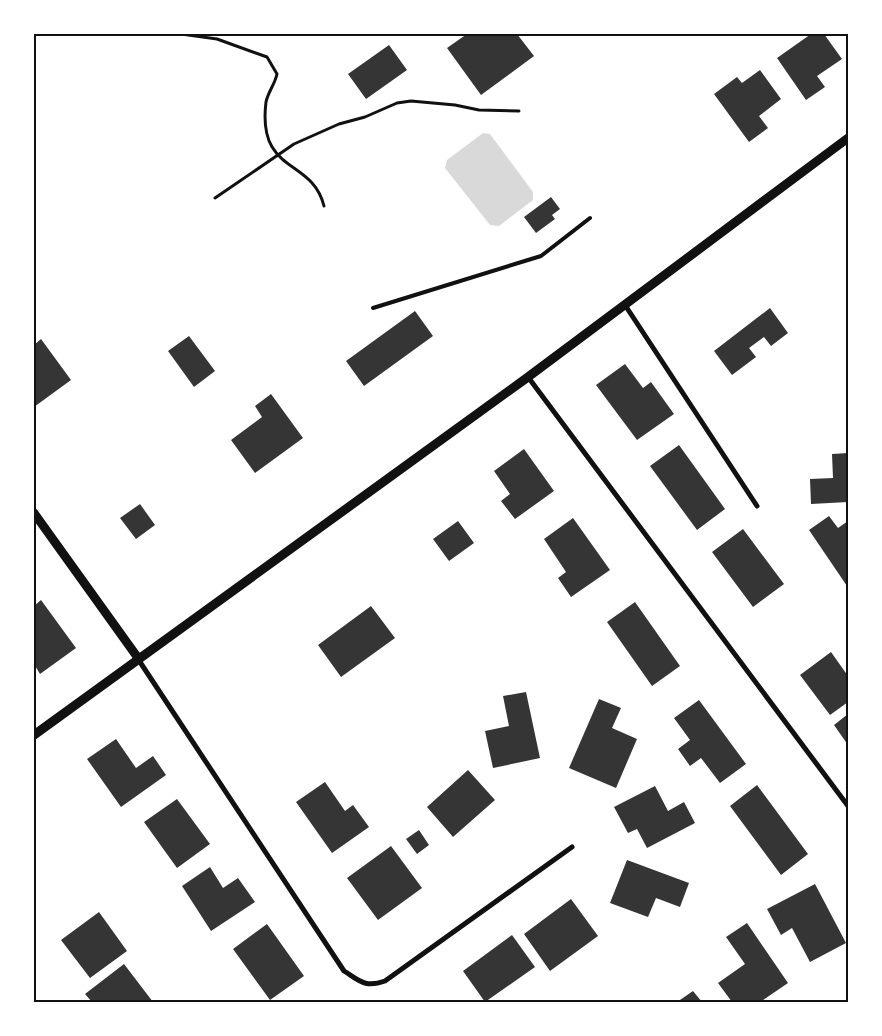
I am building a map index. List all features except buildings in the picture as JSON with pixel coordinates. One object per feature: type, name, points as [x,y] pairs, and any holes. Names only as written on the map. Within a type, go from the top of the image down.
[{"type":"street","points":[[34,735],[528,377],[848,138]]},
{"type":"street","points":[[625,305],[757,506]]},
{"type":"street","points":[[528,377],[848,806]]},
{"type":"street","points":[[34,513],[138,658],[344,971],[364,984],[374,985],[385,981],[572,847]]},
{"type":"lane","points":[[373,308],[541,256],[590,218]]},
{"type":"path","points":[[181,34],[217,39],[259,53],[267,57],[274,65],[277,74],[266,103],[269,144],[276,155],[312,182],[321,194],[324,206]]},
{"type":"path","points":[[215,198],[276,155],[339,124],[366,117],[396,103],[411,101],[455,105],[480,110],[519,111]]},
{"type":"shaded area","points":[[483,133],[490,134],[533,192],[533,200],[499,226],[490,225],[445,168],[447,160]]}]
